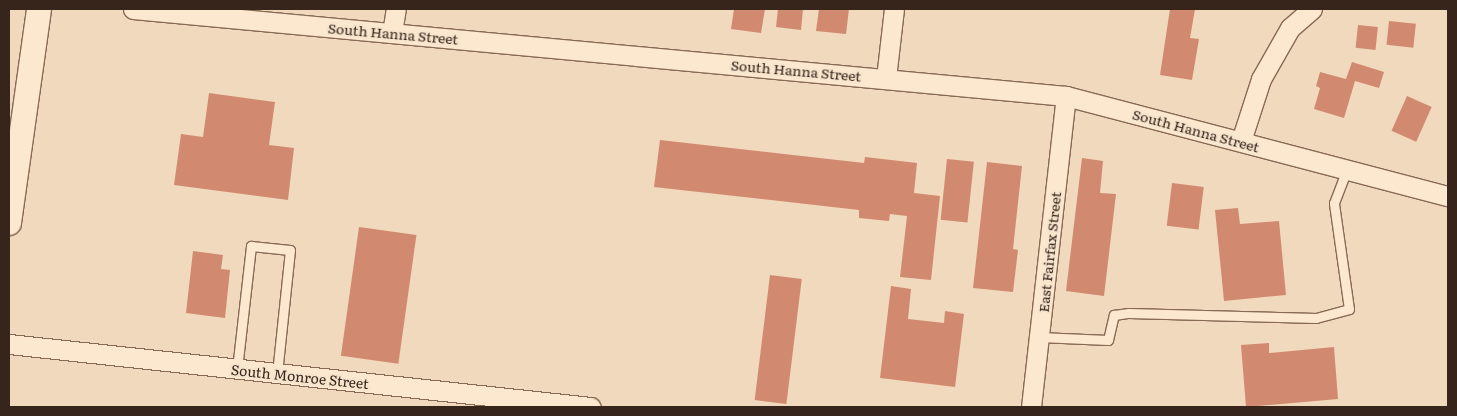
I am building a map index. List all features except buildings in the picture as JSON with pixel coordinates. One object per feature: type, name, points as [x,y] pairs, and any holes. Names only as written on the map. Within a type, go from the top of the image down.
[{"type":"street","points":[[9,223],[12,178],[39,9]]},
{"type":"street","name":"South Hanna Street","points":[[133,9],[1066,96],[1448,196]]},
{"type":"street","points":[[392,34],[396,9]]},
{"type":"street","points":[[886,78],[894,9]]},
{"type":"street","points":[[1241,142],[1262,79],[1290,28],[1312,9]]},
{"type":"street","name":"East Fairfax Street","points":[[1031,407],[1066,96]]},
{"type":"street","name":"South Monroe Street","points":[[9,344],[592,407]]},
{"type":"lane","points":[[1039,337],[1108,340],[1114,315],[1129,313],[1316,318],[1349,309],[1334,203],[1347,169]]},
{"type":"lane","points":[[237,369],[251,246],[261,247],[290,250],[277,373]]}]
